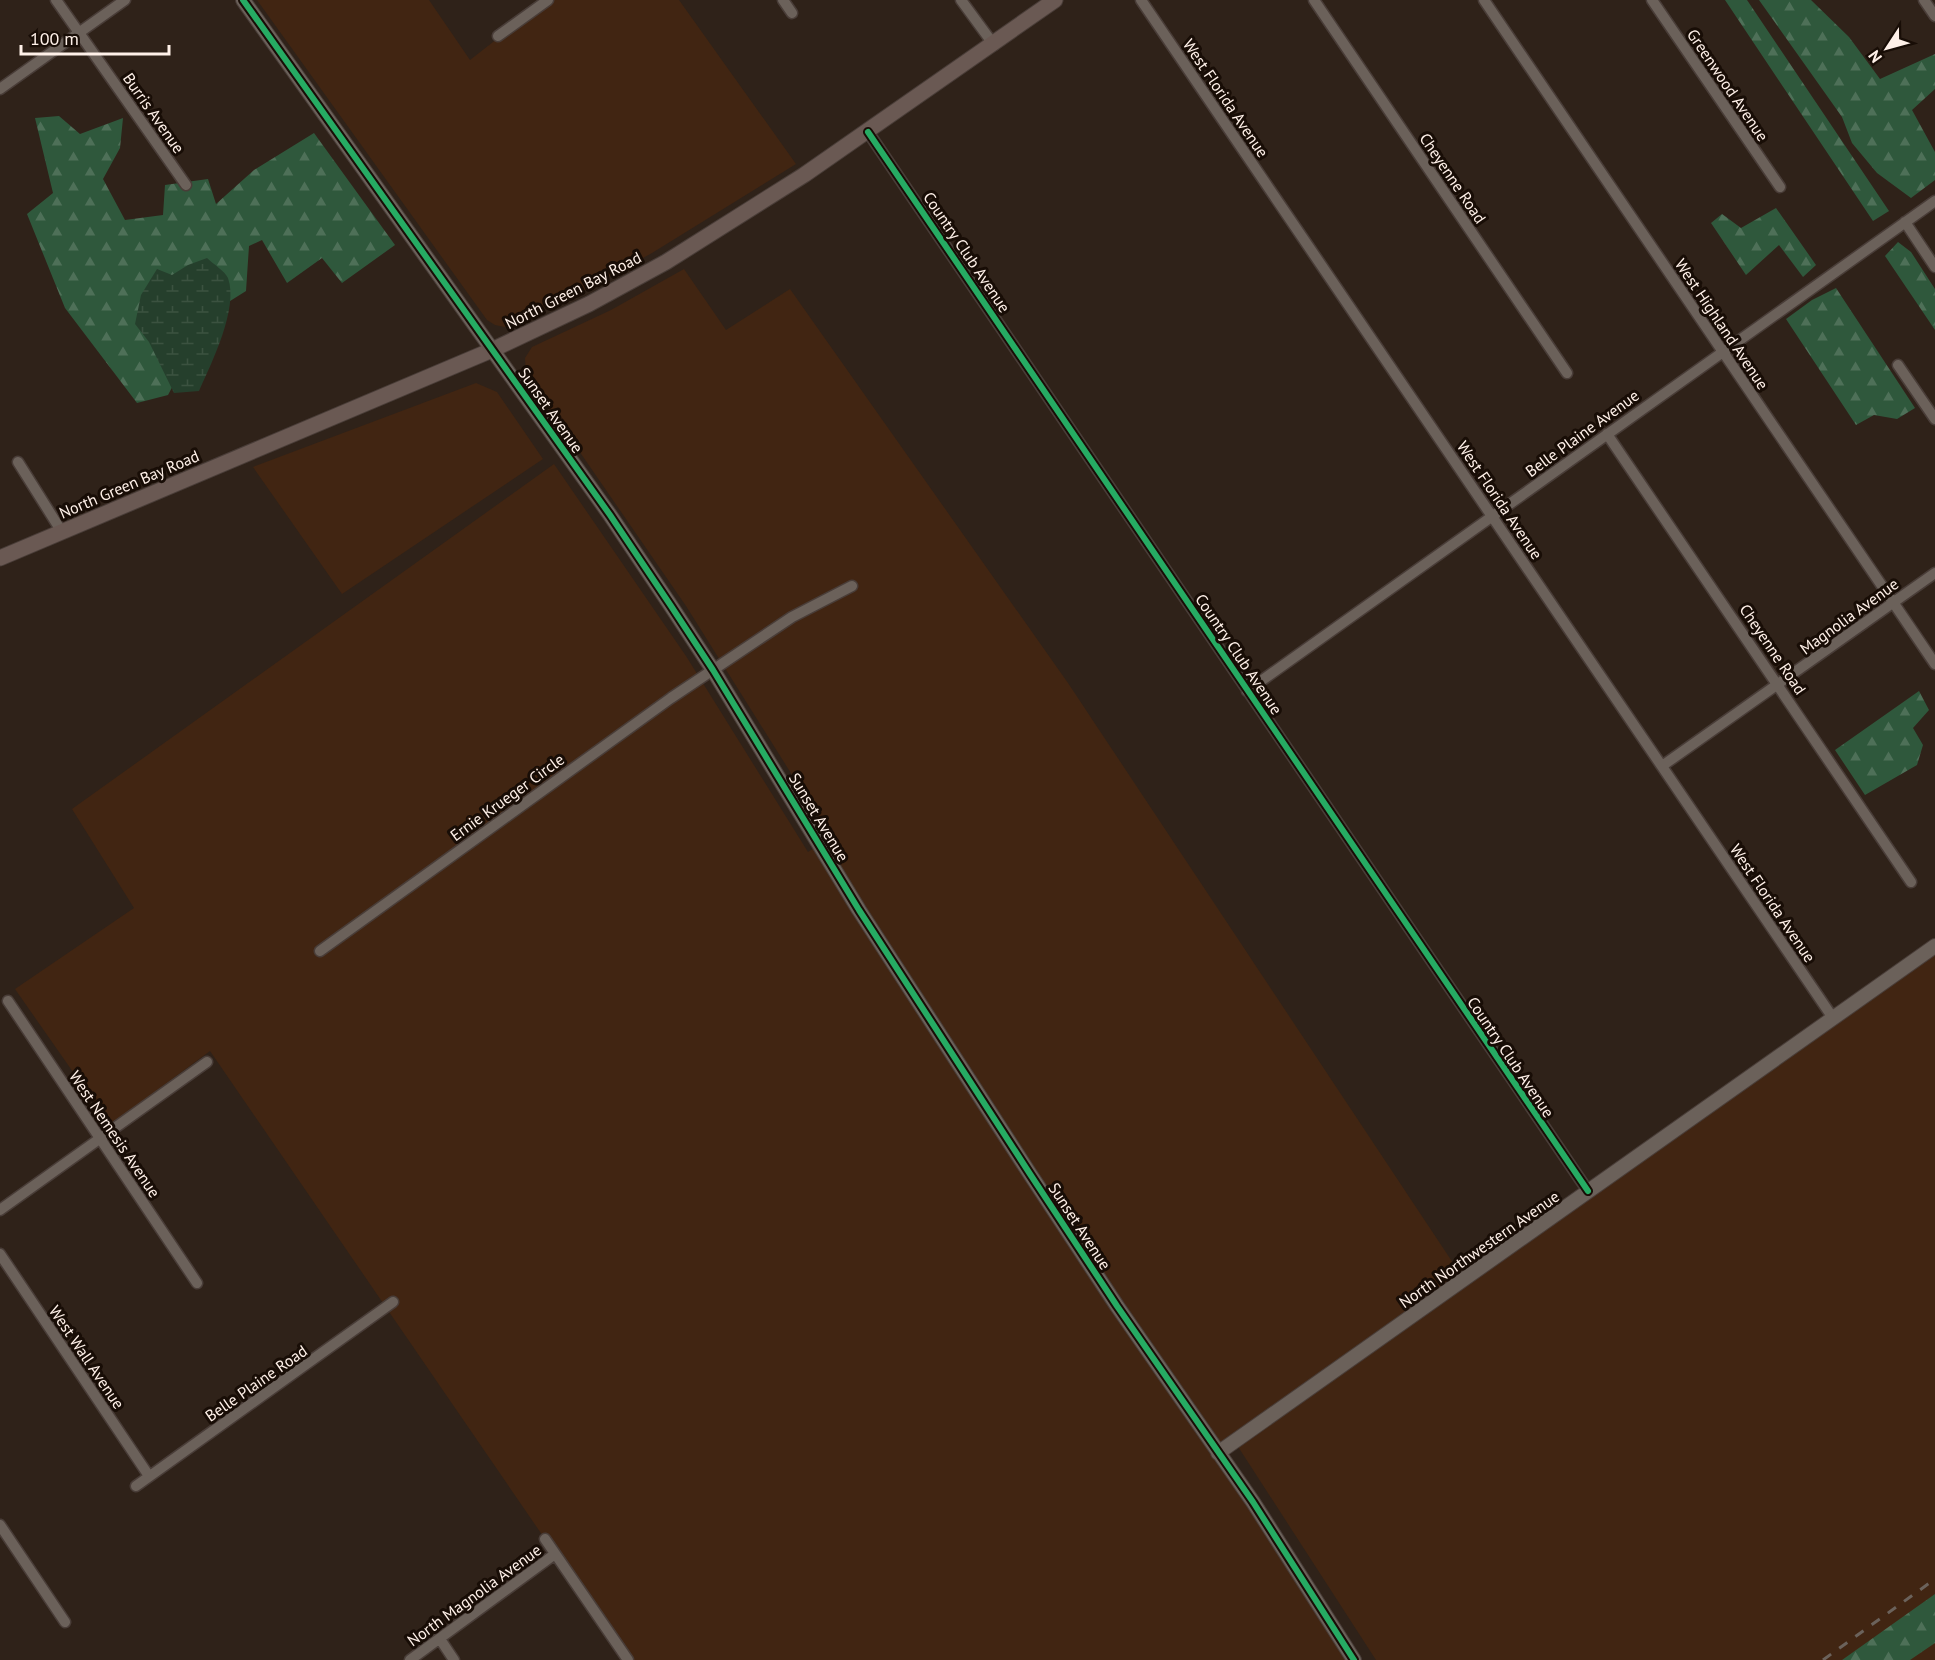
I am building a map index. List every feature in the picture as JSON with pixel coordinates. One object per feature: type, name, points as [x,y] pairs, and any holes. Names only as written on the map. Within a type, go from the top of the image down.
[{"type":"main road","name":"North Green Bay Road","points":[[0,558],[492,350],[589,304],[666,262],[868,132],[1055,0]]},
{"type":"street","name":"Burris Avenue","points":[[57,0],[186,185]]},
{"type":"street","points":[[0,89],[125,0]]},
{"type":"street","name":"Sunset Avenue","points":[[243,0],[617,525],[713,670],[859,910],[1112,1299],[1307,1583],[1354,1660]]},
{"type":"street","points":[[498,36],[548,0]]},
{"type":"street","points":[[783,0],[792,13]]},
{"type":"street","points":[[961,0],[994,45]]},
{"type":"street","name":"West Florida Avenue","points":[[1141,0],[1833,1018]]},
{"type":"street","name":"Cheyenne Road","points":[[1314,0],[1567,373]]},
{"type":"street","name":"West Highland Avenue","points":[[1484,0],[1935,664]]},
{"type":"street","name":"Greenwood Avenue","points":[[1652,0],[1780,187]]},
{"type":"street","points":[[1924,0],[1935,16]]},
{"type":"street","name":"Country Club Avenue","points":[[868,132],[1588,1191]]},
{"type":"street","name":"Belle Plaine Avenue","points":[[1247,690],[1935,201]]},
{"type":"street","points":[[1905,222],[1935,267]]},
{"type":"street","points":[[1898,365],[1935,419]]},
{"type":"street","name":"Cheyenne Road","points":[[1607,434],[1779,684],[1911,882]]},
{"type":"street","points":[[18,462],[62,532]]},
{"type":"street","name":"Magnolia Avenue","points":[[1662,766],[1935,573]]},
{"type":"street","name":"Ernie Krueger Circle","points":[[320,951],[666,701],[792,617],[852,586]]},
{"type":"street","name":"North Northwestern Avenue","points":[[1218,1454],[1935,946]]},
{"type":"street","name":"West Nemesis Avenue","points":[[8,1001],[197,1283]]},
{"type":"street","points":[[0,1210],[207,1062]]},
{"type":"street","name":"West Wall Avenue","points":[[0,1254],[149,1476]]},
{"type":"street","name":"Belle Plaine Road","points":[[136,1486],[393,1302]]},
{"type":"street","points":[[0,1525],[65,1622]]},
{"type":"street","points":[[545,1539],[628,1660]]},
{"type":"street","name":"North Magnolia Avenue","points":[[410,1660],[555,1554]]},
{"type":"street","points":[[440,1639],[454,1660]]},
{"type":"shaded area","points":[[257,0],[429,0],[470,60],[547,0],[679,0],[796,164],[652,253],[585,290],[505,327],[495,325],[487,320]]},
{"type":"shaded area","points":[[684,269],[726,330],[790,289],[1068,683],[1463,1278],[1935,942],[1935,1660],[1376,1660],[1235,1442],[1219,1453],[1359,1660],[628,1660],[210,1051],[110,1125],[15,989],[134,908],[72,809],[554,464],[686,656],[808,852],[831,837],[686,606],[526,374],[525,358],[532,347],[611,310]]},
{"type":"shaded area","points":[[476,383],[497,392],[543,459],[342,594],[253,467]]},
{"type":"green space","points":[[1725,0],[1747,0],[1889,211],[1873,221]]},
{"type":"green space","points":[[1759,0],[1811,0],[1849,37],[1880,79],[1935,54],[1935,89],[1912,110],[1935,152],[1935,180],[1911,198],[1877,173],[1852,143],[1842,117]]},
{"type":"green space","points":[[59,116],[80,134],[123,118],[120,148],[103,179],[125,220],[163,215],[165,185],[208,179],[216,204],[254,170],[314,133],[395,245],[342,283],[322,258],[287,283],[262,240],[249,246],[246,291],[211,313],[168,395],[137,403],[65,308],[27,214],[53,193],[35,118]]},
{"type":"green space","points":[[1776,208],[1816,265],[1803,277],[1779,245],[1746,275],[1711,223],[1722,214],[1741,228]]},
{"type":"green space","points":[[1898,242],[1911,252],[1935,289],[1935,330],[1885,256]]},
{"type":"green space","points":[[207,258],[228,278],[230,305],[227,320],[199,391],[174,393],[149,342],[135,324],[141,295],[157,269],[172,275],[188,265]]},
{"type":"green space","points":[[1836,288],[1915,408],[1897,419],[1874,415],[1856,425],[1786,319],[1812,300]]},
{"type":"green space","points":[[1919,691],[1929,710],[1913,728],[1923,745],[1917,765],[1865,795],[1835,750]]},
{"type":"green space","points":[[1935,1594],[1935,1643],[1910,1660],[1842,1660]]},
{"type":"railway","points":[[1823,1660],[1935,1579]]},
{"type":"cycle path","points":[[243,0],[610,515],[671,606],[713,670],[859,910],[1030,1174],[1117,1306],[1253,1502],[1354,1660]]},
{"type":"cycle path","points":[[868,132],[1588,1191]]}]
